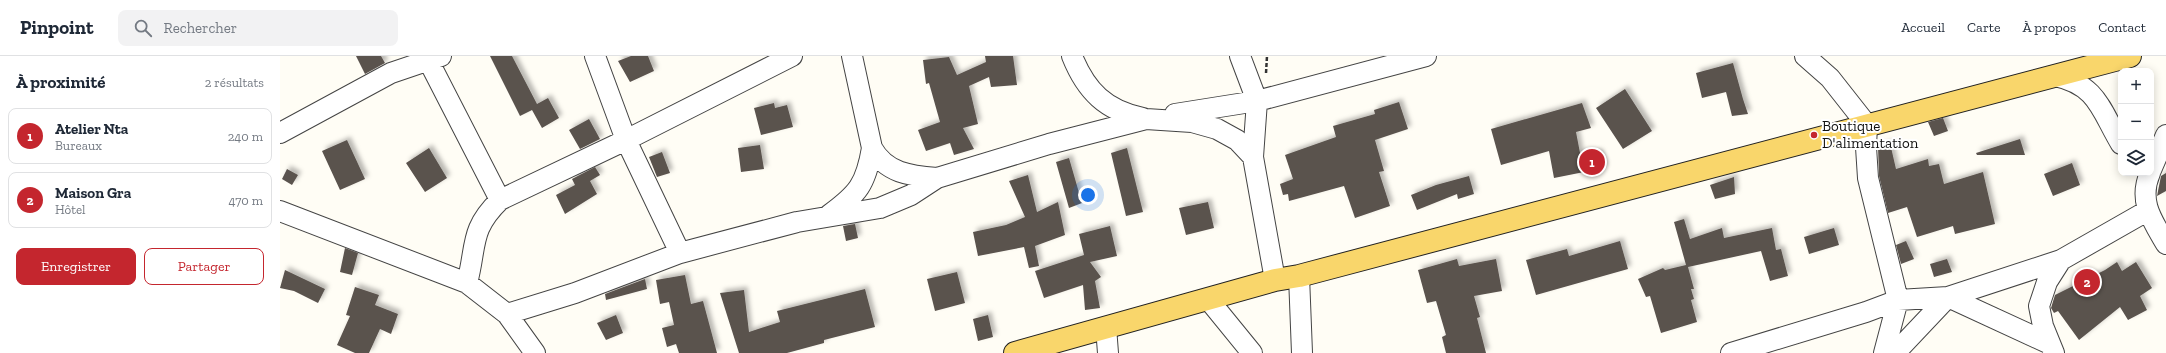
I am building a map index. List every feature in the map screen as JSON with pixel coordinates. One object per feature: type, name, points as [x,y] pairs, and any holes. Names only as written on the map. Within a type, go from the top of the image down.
[{"type":"main road","points":[[1015,353],[1275,280],[1299,276],[2130,56]]},
{"type":"street","points":[[595,56],[626,140],[680,253]]},
{"type":"street","points":[[467,284],[477,230],[487,213],[500,200],[626,140],[792,56]]},
{"type":"street","points":[[826,217],[846,202],[860,188],[869,168],[872,148],[852,56]]},
{"type":"street","points":[[1072,56],[1089,88],[1106,104],[1124,114],[1146,119],[1192,122],[1217,129],[1237,140],[1253,157]]},
{"type":"street","points":[[1240,56],[1257,101],[1253,157],[1275,280]]},
{"type":"street","points":[[507,314],[575,293],[680,253],[797,222],[880,208],[911,195],[937,178],[1049,144],[1146,119],[1257,101],[1426,56]]},
{"type":"street","points":[[1805,56],[1830,78],[1867,125],[1866,147],[1868,178],[1898,300],[1884,353]]},
{"type":"street","points":[[280,133],[391,73],[432,58],[500,200]]},
{"type":"street","points":[[2055,76],[2072,79],[2093,94],[2119,140]]},
{"type":"street","points":[[2154,159],[2166,135]]},
{"type":"street","points":[[872,148],[885,165],[899,173],[937,178]]},
{"type":"street","points":[[2146,176],[2147,211],[2166,244]]},
{"type":"street","points":[[280,211],[467,284],[507,314],[535,353]]},
{"type":"street","points":[[1731,353],[1866,312],[1898,300],[1948,297],[2061,260],[2147,211]]},
{"type":"street","points":[[2052,349],[2040,306],[2048,282],[2061,260]]},
{"type":"street","points":[[1299,276],[1302,353]]},
{"type":"street","points":[[1948,297],[2052,349]]},
{"type":"street","points":[[1895,353],[1948,297]]},
{"type":"street","points":[[1208,299],[1252,353]]},
{"type":"street","points":[[1106,328],[1108,353]]},
{"type":"building","points":[[356,56],[381,56],[385,63],[365,74]]},
{"type":"building","points":[[490,56],[512,56],[537,104],[548,98],[559,118],[542,128],[532,110],[520,116]]},
{"type":"building","points":[[631,56],[648,56],[654,71],[630,82],[618,61]]},
{"type":"building","points":[[985,56],[1013,56],[1017,85],[991,87],[989,77],[969,86],[978,124],[963,128],[974,149],[954,155],[950,143],[926,151],[918,130],[940,122],[929,83],[926,84],[923,60],[949,57],[957,75],[986,62]]},
{"type":"building","points":[[1733,63],[1748,114],[1732,116],[1726,92],[1702,98],[1696,73]]},
{"type":"building","points":[[1625,89],[1652,131],[1623,149],[1596,108]]},
{"type":"building","points":[[1399,102],[1408,129],[1375,140],[1384,171],[1379,172],[1390,206],[1355,218],[1344,186],[1289,201],[1288,194],[1283,195],[1280,184],[1293,179],[1285,155],[1336,137],[1333,126],[1375,114],[1374,110]]},
{"type":"building","points":[[774,103],[775,108],[787,105],[793,127],[761,135],[754,108]]},
{"type":"building","points":[[1582,103],[1591,128],[1576,132],[1581,158],[1599,152],[1604,168],[1554,178],[1549,151],[1501,165],[1491,129]]},
{"type":"building","points":[[1943,118],[1948,131],[1934,136],[1928,122]]},
{"type":"building","points":[[589,119],[600,139],[580,149],[569,130]]},
{"type":"building","points":[[2020,139],[2025,155],[1977,155],[1976,153]]},
{"type":"building","points":[[347,140],[365,179],[340,190],[322,151]]},
{"type":"building","points":[[1890,143],[1896,169],[1928,159],[1929,166],[1939,164],[1944,184],[1983,172],[1995,224],[1955,234],[1953,226],[1917,237],[1907,207],[1888,213],[1879,176],[1878,147]]},
{"type":"building","points":[[760,145],[764,169],[741,172],[738,148]]},
{"type":"building","points":[[429,148],[447,178],[425,192],[406,163]]},
{"type":"building","points":[[1127,148],[1143,212],[1126,216],[1111,153]]},
{"type":"building","points":[[662,152],[670,173],[657,177],[649,157]]},
{"type":"building","points":[[1069,158],[1082,203],[1069,208],[1056,162]]},
{"type":"building","points":[[2072,163],[2080,185],[2053,196],[2044,174]]},
{"type":"building","points":[[595,167],[600,175],[590,181],[597,194],[565,214],[556,195],[575,185],[572,179]]},
{"type":"building","points":[[287,169],[298,175],[292,185],[282,179]]},
{"type":"building","points":[[2166,173],[2166,191],[2157,196],[2161,176]]},
{"type":"building","points":[[1028,175],[1037,212],[1058,202],[1065,235],[1035,246],[1039,266],[1029,268],[1024,247],[978,256],[973,232],[1006,225],[1025,217],[1009,181]]},
{"type":"building","points":[[1469,176],[1474,194],[1458,199],[1457,194],[1417,210],[1411,195],[1436,185]]},
{"type":"building","points":[[1734,177],[1735,194],[1715,199],[1710,185]]},
{"type":"building","points":[[1208,202],[1214,228],[1186,235],[1179,208]]},
{"type":"building","points":[[1684,219],[1690,239],[1722,228],[1724,238],[1772,228],[1776,250],[1781,249],[1788,276],[1770,281],[1761,251],[1688,267],[1694,289],[1691,289],[1694,299],[1691,300],[1697,322],[1661,333],[1650,296],[1646,297],[1638,279],[1663,268],[1665,270],[1686,265],[1674,222]]},
{"type":"building","points":[[855,224],[858,238],[846,241],[843,226]]},
{"type":"building","points":[[1110,226],[1117,256],[1090,262],[1101,277],[1095,281],[1100,308],[1085,310],[1083,285],[1044,298],[1035,271],[1084,255],[1079,234]]},
{"type":"building","points":[[1834,228],[1839,245],[1809,254],[1804,237]]},
{"type":"building","points":[[1620,241],[1628,269],[1536,295],[1526,260],[1567,249],[1569,256]]},
{"type":"building","points":[[1906,241],[1914,259],[1901,264],[1896,245]]},
{"type":"building","points":[[345,248],[358,253],[352,275],[340,272]]},
{"type":"building","points":[[1457,259],[1459,266],[1496,259],[1502,291],[1474,296],[1480,317],[1477,318],[1486,353],[1446,353],[1442,337],[1446,335],[1436,301],[1427,303],[1418,270]]},
{"type":"building","points":[[1947,259],[1952,272],[1934,277],[1930,264]]},
{"type":"building","points":[[2117,262],[2122,271],[2136,262],[2152,288],[2140,296],[2147,310],[2128,320],[2120,307],[2079,340],[2058,311],[2054,313],[2051,308],[2055,295],[2105,270]]},
{"type":"building","points":[[285,270],[325,289],[318,303],[294,291],[280,288]]},
{"type":"building","points":[[957,272],[965,303],[935,311],[927,279]]},
{"type":"building","points":[[685,275],[691,304],[703,301],[717,353],[679,353],[676,344],[667,347],[662,328],[674,325],[669,302],[660,304],[656,280]]},
{"type":"building","points":[[645,279],[647,289],[606,300],[605,294]]},
{"type":"building","points":[[355,287],[379,295],[375,305],[398,314],[391,334],[380,329],[369,353],[355,353],[337,345],[350,316],[346,315]]},
{"type":"building","points":[[865,289],[875,327],[824,340],[824,343],[787,353],[739,353],[720,293],[744,290],[749,332],[780,322],[777,311]]},
{"type":"building","points":[[616,315],[623,333],[606,340],[597,323]]},
{"type":"building","points":[[988,315],[993,337],[978,341],[973,319]]},
{"type":"place","name":"Boutique D'alimentation","points":[[1814,135]]},
{"type":"place","name":"Atelier Nta","points":[[1592,162]]},
{"type":"place","name":"Maison Gra","points":[[2087,282]]}]
